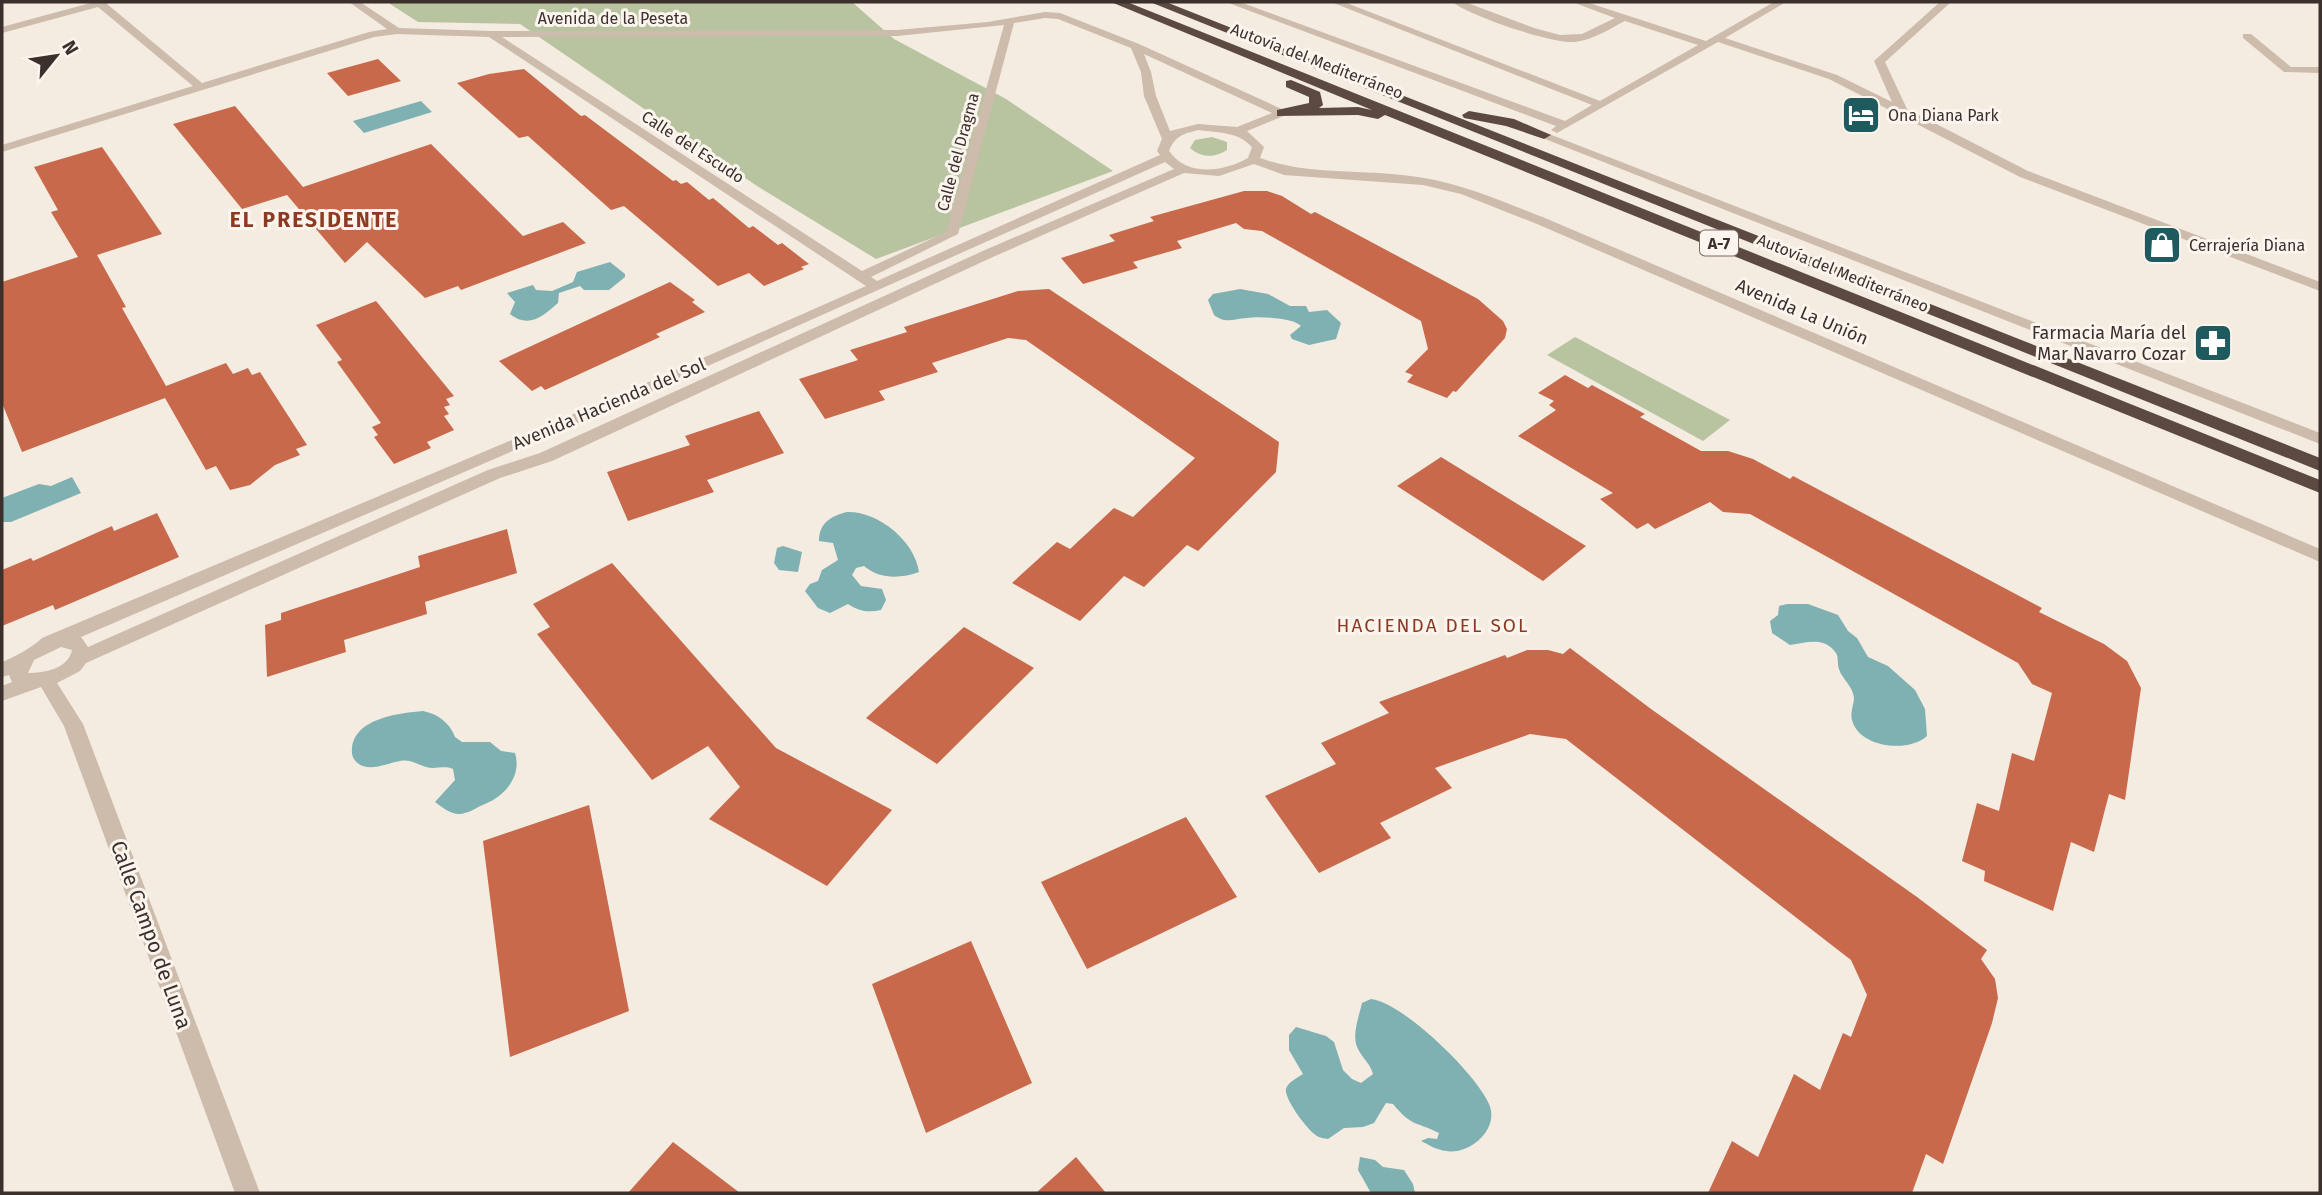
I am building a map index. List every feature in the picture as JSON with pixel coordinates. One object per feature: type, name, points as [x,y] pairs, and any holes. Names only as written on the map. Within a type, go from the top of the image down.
[{"type":"highway","name":"Autovía del Mediterráneo","points":[[1116,2],[1219,43],[1436,120],[2320,465]]},
{"type":"highway","name":"Autovía del Mediterráneo","points":[[1156,2],[2320,487]]},
{"type":"highway","points":[[1219,43],[1268,73],[1315,95],[1316,105],[1282,113]]},
{"type":"highway","points":[[1282,113],[1358,111],[1436,120],[1509,122],[1544,135]]},
{"type":"street","points":[[2,30],[102,2],[199,86]]},
{"type":"street","points":[[354,2],[397,32]]},
{"type":"street","points":[[1231,2],[1566,125]]},
{"type":"street","points":[[1336,2],[1601,105]]},
{"type":"street","points":[[1457,2],[1549,35],[1571,39],[1586,36],[1623,18]]},
{"type":"street","points":[[1577,2],[1623,18],[1833,77],[2024,174],[2320,287]]},
{"type":"street","points":[[1544,135],[1781,2]]},
{"type":"street","points":[[1902,111],[1879,61],[1946,2]]},
{"type":"street","name":"Avenida de la Peseta","points":[[2,149],[373,34],[397,32],[728,35],[897,33],[988,25],[1045,15],[1060,16],[1135,46],[1282,113]]},
{"type":"street","name":"Calle del Dragma","points":[[861,278],[951,234],[1010,21]]},
{"type":"street","name":"Calle del Escudo","points":[[491,34],[877,287]]},
{"type":"street","points":[[2248,36],[2288,70],[2320,70]]},
{"type":"street","points":[[1135,46],[1146,72],[1150,96],[1168,139]]},
{"type":"street","points":[[1238,131],[1282,113]]},
{"type":"street","points":[[1198,127],[1238,131],[1248,135],[1258,147],[1253,160],[1236,170],[1223,172],[1184,169],[1166,157],[1163,151],[1168,139],[1175,133],[1198,127]]},
{"type":"street","points":[[1544,135],[2320,439]]},
{"type":"street","name":"Avenida Hacienda del Sol","points":[[22,662],[28,654],[48,643],[606,406],[1166,157]]},
{"type":"street","name":"Avenida La Unión","points":[[1253,160],[1284,171],[1423,181],[1465,191],[1541,221],[2320,556]]},
{"type":"street","name":"Avenida Hacienda del Sol","points":[[38,681],[65,672],[78,659],[494,474],[546,457],[990,253],[1184,169]]},
{"type":"street","points":[[48,643],[59,640],[76,642],[82,649],[78,659]]},
{"type":"street","points":[[2,670],[22,662]]},
{"type":"street","name":"Calle Campo de Luna","points":[[22,662],[18,675],[38,681],[74,724],[247,1193]]},
{"type":"street","points":[[2,694],[38,681]]},
{"type":"green space","points":[[387,2],[852,2],[894,39],[1006,99],[1113,171],[876,259],[754,184],[520,24],[418,22]]},
{"type":"green space","points":[[1212,137],[1227,142],[1227,150],[1208,156],[1190,148],[1195,140]]},
{"type":"green space","points":[[1575,337],[1730,420],[1703,441],[1547,355]]},
{"type":"water","points":[[421,101],[432,112],[364,133],[353,121]]},
{"type":"water","points":[[610,262],[625,274],[625,277],[609,290],[584,290],[580,286],[559,293],[558,303],[530,321],[510,314],[515,302],[507,293],[533,285],[536,290],[552,291],[573,282],[577,272]]},
{"type":"water","points":[[1240,289],[1268,294],[1290,306],[1306,306],[1309,312],[1327,310],[1341,323],[1336,339],[1309,345],[1292,339],[1290,335],[1301,326],[1292,321],[1260,317],[1226,320],[1214,315],[1208,300],[1213,294]]},
{"type":"water","points":[[72,477],[81,493],[11,522],[2,522],[2,498],[39,484],[51,486]]},
{"type":"water","points":[[847,512],[859,513],[882,522],[903,539],[916,560],[919,572],[904,576],[883,575],[864,566],[856,568],[852,575],[861,586],[882,589],[886,600],[881,610],[863,611],[848,604],[830,613],[818,608],[805,591],[810,584],[818,581],[822,570],[838,560],[833,543],[819,541],[821,529],[831,518]]},
{"type":"water","points":[[783,546],[802,552],[798,572],[779,570],[774,563],[777,548]]},
{"type":"water","points":[[1808,604],[1838,615],[1868,657],[1888,666],[1915,690],[1925,709],[1927,736],[1909,745],[1897,746],[1874,742],[1864,737],[1852,720],[1854,698],[1850,686],[1840,673],[1836,653],[1820,642],[1790,645],[1772,633],[1770,621],[1778,615],[1779,606]]},
{"type":"water","points":[[423,711],[443,720],[462,742],[490,742],[501,751],[515,753],[517,761],[514,777],[499,796],[472,810],[456,814],[435,802],[455,780],[453,769],[429,768],[410,761],[368,767],[360,765],[354,759],[352,752],[355,739],[369,724],[402,713]]},
{"type":"water","points":[[1371,999],[1385,1003],[1419,1026],[1455,1059],[1482,1091],[1489,1104],[1490,1122],[1487,1131],[1473,1144],[1455,1151],[1430,1146],[1421,1141],[1428,1138],[1437,1139],[1439,1133],[1410,1120],[1393,1104],[1386,1103],[1374,1123],[1363,1127],[1344,1128],[1328,1139],[1313,1133],[1297,1114],[1286,1089],[1303,1074],[1289,1050],[1289,1035],[1296,1027],[1326,1036],[1334,1042],[1343,1070],[1361,1083],[1373,1074],[1358,1049],[1355,1032],[1362,1003]]},
{"type":"water","points":[[1360,1157],[1375,1160],[1383,1167],[1404,1170],[1415,1193],[1371,1193],[1358,1170]]},
{"type":"building","points":[[378,59],[401,81],[348,96],[327,73]]},
{"type":"building","points":[[524,69],[581,116],[585,115],[673,181],[681,184],[687,182],[709,200],[713,198],[749,228],[753,226],[778,245],[782,243],[809,264],[801,267],[804,269],[764,286],[749,273],[718,286],[624,206],[611,210],[528,136],[519,138],[457,83],[489,74]]},
{"type":"building","points":[[235,106],[303,187],[431,144],[523,236],[563,222],[586,243],[461,290],[458,286],[425,298],[367,242],[345,263],[287,195],[242,209],[173,124]]},
{"type":"building","points":[[102,147],[162,234],[97,255],[126,307],[122,308],[166,386],[226,363],[233,374],[248,368],[252,375],[260,372],[307,445],[296,449],[300,455],[275,465],[250,485],[230,490],[216,466],[206,470],[165,398],[22,452],[2,403],[2,282],[78,257],[51,212],[58,210],[34,167]]},
{"type":"building","points":[[1244,191],[1267,191],[1282,196],[1311,214],[1315,212],[1478,299],[1503,321],[1507,329],[1505,338],[1456,392],[1453,391],[1447,398],[1407,382],[1413,375],[1405,372],[1428,349],[1421,321],[1262,231],[1244,229],[1236,223],[1177,241],[1182,248],[1133,262],[1138,268],[1083,284],[1061,258],[1115,241],[1109,235],[1154,221],[1150,217]]},
{"type":"building","points":[[670,282],[695,300],[692,302],[705,312],[656,334],[660,337],[545,390],[541,386],[532,391],[499,361]]},
{"type":"building","points":[[1049,289],[1279,442],[1276,472],[1198,551],[1187,545],[1144,587],[1124,576],[1080,621],[1012,583],[1057,542],[1070,549],[1114,508],[1133,517],[1195,458],[1026,340],[1008,338],[932,363],[938,372],[879,391],[885,400],[825,419],[799,379],[858,360],[850,350],[907,332],[904,327],[1018,291]]},
{"type":"building","points":[[376,301],[454,396],[446,399],[450,405],[444,407],[449,414],[444,416],[454,430],[427,442],[431,448],[394,464],[374,437],[378,435],[372,427],[381,423],[337,362],[342,360],[316,325]]},
{"type":"building","points":[[1565,375],[1588,388],[1592,385],[1645,414],[1640,417],[1701,451],[1728,451],[1753,459],[1790,479],[1793,476],[2042,608],[2039,612],[2104,644],[2127,661],[2141,688],[2125,800],[2109,794],[2094,852],[2071,842],[2053,911],[1984,881],[1985,871],[1962,861],[1977,803],[1999,811],[2012,753],[2034,761],[2052,693],[2032,684],[2018,663],[1750,514],[1723,512],[1710,502],[1655,529],[1648,523],[1637,529],[1600,499],[1613,493],[1518,436],[1556,410],[1549,405],[1554,401],[1538,393]]},
{"type":"building","points":[[759,411],[784,453],[707,480],[714,492],[628,521],[607,472],[690,445],[685,436]]},
{"type":"building","points":[[1441,457],[1586,546],[1543,581],[1397,486]]},
{"type":"building","points":[[157,513],[179,557],[55,610],[53,605],[2,626],[2,570],[31,558],[33,561],[112,526],[114,531]]},
{"type":"building","points":[[507,529],[517,573],[425,602],[427,614],[344,640],[346,652],[267,677],[265,625],[281,620],[281,613],[420,567],[418,556]]},
{"type":"building","points":[[612,563],[776,748],[892,810],[827,886],[709,819],[740,787],[708,746],[652,780],[537,634],[550,627],[533,604]]},
{"type":"building","points":[[964,627],[1034,668],[937,764],[866,718]]},
{"type":"building","points":[[1570,648],[1987,950],[1981,959],[1995,979],[1998,998],[1992,1023],[1943,1164],[1926,1154],[1912,1193],[1708,1193],[1732,1141],[1758,1157],[1794,1074],[1820,1090],[1843,1033],[1851,1037],[1867,995],[1851,960],[1566,739],[1530,734],[1435,768],[1452,788],[1380,823],[1391,838],[1319,873],[1265,796],[1336,764],[1321,743],[1389,713],[1379,702],[1505,655],[1507,658],[1527,650],[1548,650],[1563,654]]},
{"type":"building","points":[[589,805],[629,1011],[510,1057],[483,841]]},
{"type":"building","points":[[1186,817],[1237,897],[1087,969],[1041,882]]},
{"type":"building","points":[[971,941],[1032,1083],[926,1133],[872,984]]},
{"type":"building","points":[[673,1142],[740,1193],[628,1193]]},
{"type":"building","points":[[1076,1157],[1106,1193],[1036,1193]]},
{"type":"place","name":"Ona Diana Park","points":[[1861,115]]},
{"type":"place","name":"Cerrajería Diana","points":[[2162,245]]},
{"type":"place","name":"Farmacia María del Mar Navarro Cozar","points":[[2213,343]]},
{"type":"district","name":"EL PRESIDENTE","points":[[314,220]]},
{"type":"district","name":"HACIENDA DEL SOL","points":[[1433,625]]}]
